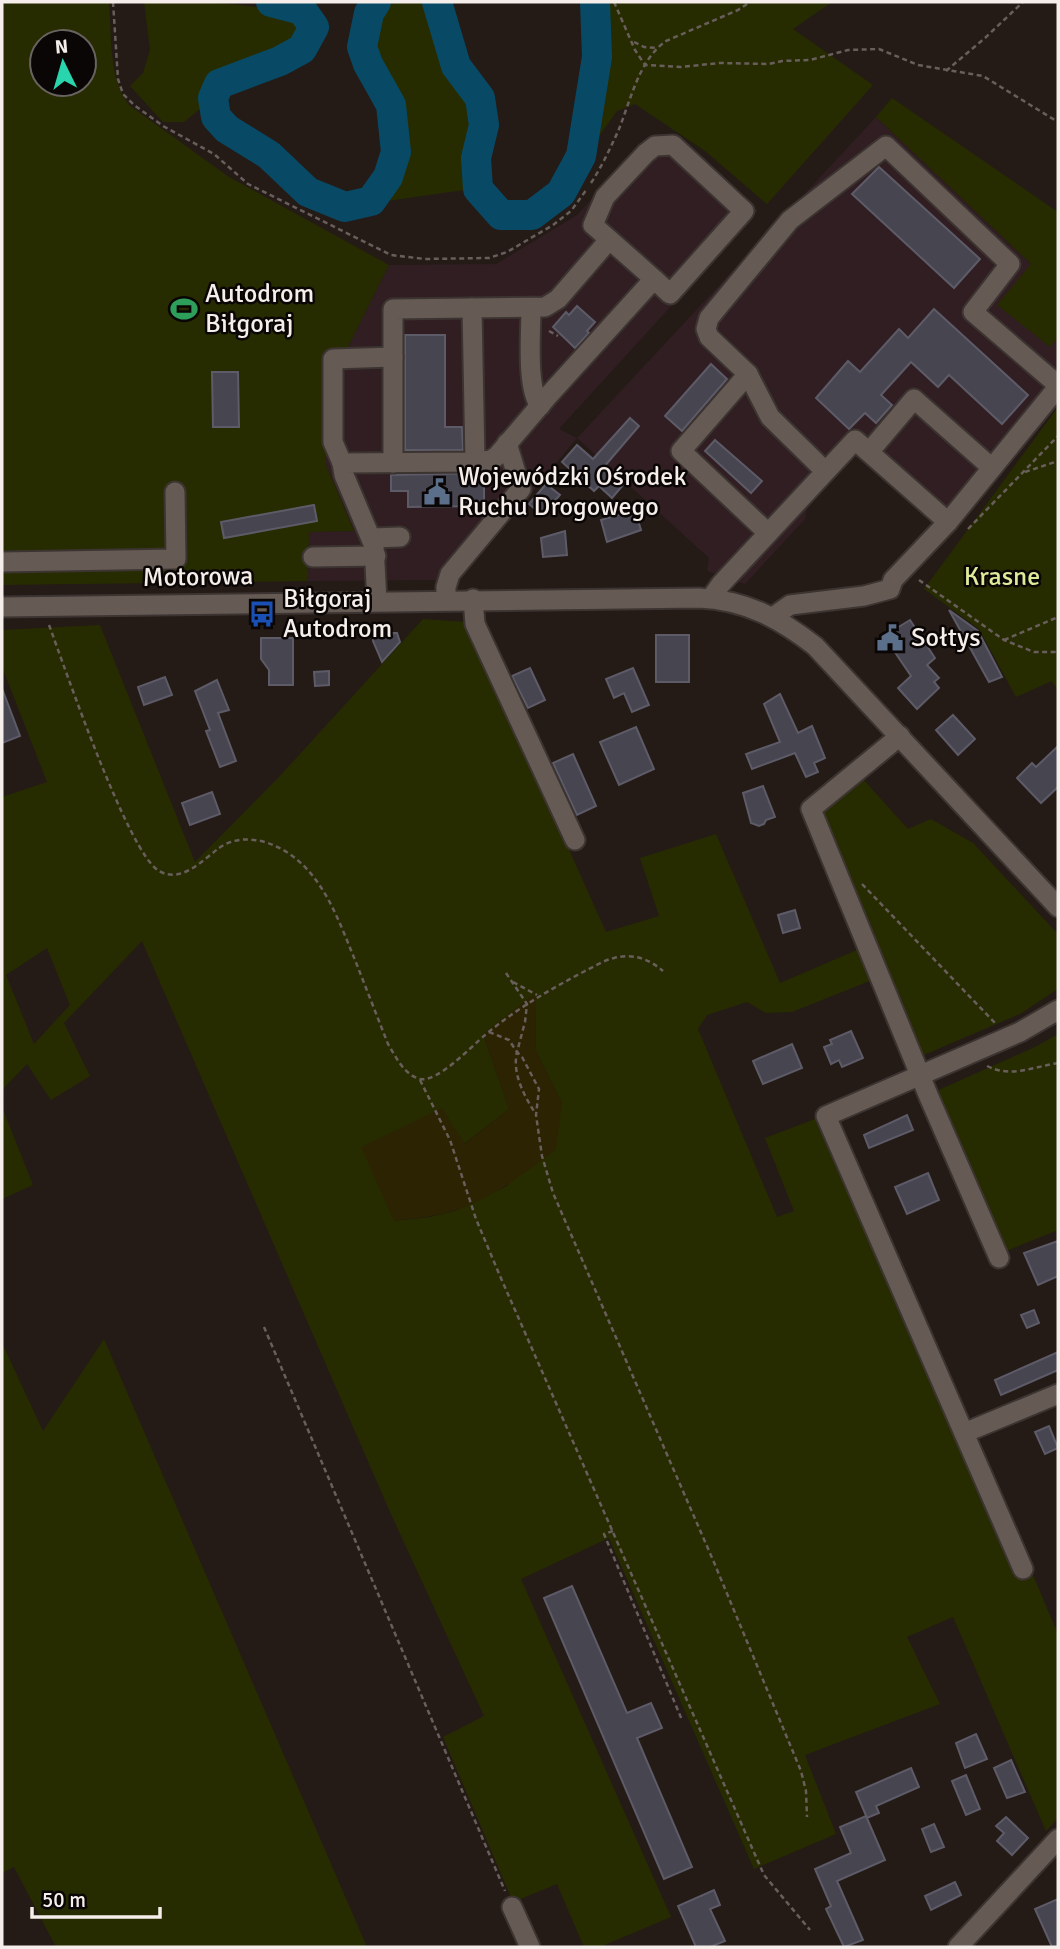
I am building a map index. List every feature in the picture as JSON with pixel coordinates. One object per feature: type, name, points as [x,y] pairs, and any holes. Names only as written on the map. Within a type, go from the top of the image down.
[{"type":"street","points":[[673,145],[744,211],[670,294],[609,240],[593,225],[599,205],[655,146],[673,145]]},
{"type":"street","points":[[774,617],[790,605],[864,596],[890,589],[893,580],[954,529],[992,468],[1058,386],[973,312],[1010,264],[886,146],[790,220],[709,318],[706,329],[709,337],[748,374],[769,417],[825,471]]},
{"type":"street","points":[[393,463],[393,309],[545,307],[558,299],[609,240]]},
{"type":"street","points":[[342,463],[475,462],[491,460],[498,456],[654,279]]},
{"type":"street","points":[[472,308],[475,462]]},
{"type":"street","points":[[531,308],[533,384],[540,406]]},
{"type":"street","points":[[377,601],[374,547],[349,489],[333,442],[333,359],[393,358]]},
{"type":"street","points":[[748,374],[681,451],[768,533]]},
{"type":"street","points":[[869,452],[914,399],[992,468]]},
{"type":"street","points":[[711,598],[855,440],[954,529]]},
{"type":"street","points":[[442,600],[450,574],[521,489],[507,443]]},
{"type":"street","points":[[2,562],[176,559],[175,492]]},
{"type":"street","points":[[313,557],[374,547],[400,537]]},
{"type":"street","name":"Motorowa","points":[[2,607],[711,598],[747,605],[774,617],[815,646],[1058,907]]},
{"type":"street","points":[[473,599],[475,624],[575,840]]},
{"type":"street","points":[[900,736],[811,810],[919,1075],[999,1258]]},
{"type":"street","points":[[1023,1569],[826,1116],[1027,1028],[1058,1010]]},
{"type":"street","points":[[964,1433],[1058,1394]]},
{"type":"street","points":[[958,1947],[1058,1839]]},
{"type":"street","points":[[512,1907],[530,1947]]},
{"type":"path","points":[[113,2],[118,79],[123,94],[134,105],[163,126],[214,154],[248,184],[391,255],[425,259],[489,258],[508,252],[553,225],[580,201],[599,171],[645,65],[657,47],[750,2]]},
{"type":"path","points":[[614,2],[639,58],[645,65],[757,65],[810,60],[848,50],[888,51],[918,65],[983,76],[1058,122]]},
{"type":"path","points":[[946,71],[1023,2]]},
{"type":"path","points":[[632,40],[644,47],[657,47]]},
{"type":"path","points":[[954,529],[1023,472],[1058,436]]},
{"type":"path","points":[[1023,472],[1058,461]]},
{"type":"path","points":[[918,579],[1004,640],[1034,652],[1058,652]]},
{"type":"path","points":[[41,606],[124,819],[144,857],[158,871],[166,874],[182,873],[190,871],[223,845],[248,839],[268,843],[297,860],[310,872],[331,901],[388,1044],[401,1065],[420,1079],[450,1140],[476,1219],[495,1265],[764,1875],[810,1930]]},
{"type":"path","points":[[1004,640],[1058,617]]},
{"type":"path","points":[[854,875],[997,1025]]},
{"type":"path","points":[[420,1079],[435,1077],[537,996],[611,958],[637,957],[651,961],[663,971]]},
{"type":"path","points":[[506,973],[527,1004],[515,1061],[521,1086],[536,1115]]},
{"type":"path","points":[[511,981],[537,996]]},
{"type":"path","points":[[489,1032],[509,1040],[536,1081],[539,1090],[536,1115],[542,1156],[552,1194],[713,1560],[801,1771],[806,1791],[807,1817]]},
{"type":"path","points":[[975,1051],[982,1063],[998,1071],[1020,1072],[1058,1063]]},
{"type":"path","points":[[264,1327],[512,1907]]},
{"type":"path","points":[[613,1531],[604,1534],[682,1720]]},
{"type":"shaded area","points":[[876,117],[1032,265],[1049,347],[1058,337],[1058,401],[944,532],[864,458],[854,456],[845,460],[809,499],[805,519],[745,584],[707,571],[709,558],[577,438]]},
{"type":"shaded area","points":[[661,135],[680,140],[758,211],[559,429],[577,438],[460,580],[308,581],[309,532],[354,531],[326,465],[325,353],[345,353],[389,265],[496,264],[577,215],[647,140]]},
{"type":"green space","name":"Autodrom Biłgoraj","points":[[2,2],[109,2],[114,69],[122,94],[129,105],[229,177],[389,265],[345,353],[325,354],[326,465],[354,531],[309,532],[308,581],[2,585]]},
{"type":"green space","points":[[144,2],[225,4],[267,9],[301,21],[303,32],[280,48],[275,55],[264,57],[260,64],[216,75],[206,85],[201,108],[184,122],[163,122],[130,86],[143,73],[150,50]]},
{"type":"green space","points":[[384,2],[425,2],[455,77],[473,99],[474,123],[468,165],[472,163],[468,183],[471,189],[387,201],[401,160],[404,128],[400,106],[377,69],[372,50],[373,31]]},
{"type":"green space","points":[[604,2],[832,2],[793,29],[873,85],[767,204],[705,151],[635,104],[617,111],[592,146],[601,86]]},
{"type":"green space","points":[[892,98],[1058,212],[1058,337],[1050,347],[997,305],[1031,264],[876,117]]},
{"type":"green space","name":"Krasne","points":[[1058,407],[1058,690],[1052,681],[1016,697],[979,629],[924,589]]},
{"type":"green space","points":[[423,619],[467,622],[606,932],[659,916],[640,858],[716,834],[780,983],[857,950],[877,978],[792,1012],[766,1013],[747,1002],[707,1015],[698,1029],[777,1217],[794,1211],[765,1138],[815,1119],[1015,1574],[1030,1568],[1058,1634],[1058,1818],[1046,1831],[953,1617],[907,1637],[940,1704],[805,1755],[836,1834],[754,1869],[609,1538],[521,1579],[671,1917],[600,1947],[584,1947],[557,1884],[513,1902],[443,1737],[484,1716],[390,1512],[142,941],[64,1023],[90,1076],[51,1100],[27,1064],[2,1090],[2,797],[47,782],[2,667],[2,630],[100,625],[195,862],[279,777]],"holes":[[[47,948],[70,1005],[34,1044],[6,975]],[[535,994],[536,1051],[562,1103],[507,1186],[455,1211],[394,1221],[464,1144],[509,1109],[483,1034]]]},
{"type":"green space","points":[[862,778],[908,829],[931,819],[973,843],[1058,934],[1058,989],[1020,1014],[919,1057],[818,812]]},
{"type":"green space","points":[[1058,1034],[1058,1230],[1001,1253],[934,1092]]},
{"type":"green space","points":[[2,1107],[33,1185],[2,1199]]},
{"type":"green space","points":[[104,1339],[367,1947],[56,1947],[14,1867],[2,1873],[2,1343],[43,1431]]},
{"type":"sand","points":[[535,993],[536,1051],[562,1103],[556,1150],[481,1200],[439,1215],[394,1221],[361,1147],[442,1108],[465,1144],[509,1109],[483,1034]]},
{"type":"building","points":[[879,167],[980,259],[954,288],[852,194]]},
{"type":"building","points":[[577,306],[595,322],[575,348],[553,327],[566,312],[569,315]]},
{"type":"building","points":[[934,309],[1028,395],[1002,424],[949,375],[938,387],[911,362],[881,395],[892,405],[876,423],[865,413],[849,429],[816,398],[848,361],[860,372],[899,329],[908,338]]},
{"type":"building","points":[[405,335],[445,335],[445,427],[462,427],[463,450],[405,450]]},
{"type":"building","points":[[711,364],[727,379],[682,431],[665,416]]},
{"type":"building","points":[[212,372],[238,372],[239,427],[213,427]]},
{"type":"building","points":[[630,418],[639,426],[603,468],[623,485],[612,498],[599,486],[594,491],[562,462],[577,445],[593,459]]},
{"type":"building","points":[[715,440],[762,481],[751,493],[705,451]]},
{"type":"building","points":[[484,473],[484,506],[408,507],[408,491],[391,491],[391,475]]},
{"type":"building","points":[[546,484],[560,495],[542,515],[529,504]]},
{"type":"building","points":[[314,505],[317,521],[224,538],[221,522]]},
{"type":"building","points":[[635,510],[641,530],[607,542],[601,520]]},
{"type":"building","points":[[565,531],[567,555],[543,557],[541,538]]},
{"type":"building","points":[[949,610],[978,631],[1002,677],[989,682]]},
{"type":"building","points":[[910,620],[935,658],[927,665],[939,678],[934,682],[939,688],[917,709],[898,688],[911,676],[884,636]]},
{"type":"building","points":[[373,633],[397,633],[400,642],[382,662],[373,641]]},
{"type":"building","points":[[656,635],[689,635],[689,682],[656,682]]},
{"type":"building","points":[[261,638],[293,638],[293,685],[269,685],[269,670],[261,659]]},
{"type":"building","points":[[530,668],[545,700],[528,708],[512,676]]},
{"type":"building","points":[[633,668],[649,705],[632,712],[624,693],[614,698],[606,679]]},
{"type":"building","points":[[329,671],[329,685],[315,686],[314,672]]},
{"type":"building","points":[[165,677],[172,695],[144,705],[138,687]]},
{"type":"building","points":[[217,680],[229,710],[218,713],[236,761],[220,767],[195,691]]},
{"type":"building","points":[[2,692],[20,736],[2,743]]},
{"type":"building","points":[[780,694],[798,733],[812,726],[825,758],[814,763],[818,772],[806,777],[795,753],[752,769],[746,754],[780,742],[764,704]]},
{"type":"building","points":[[953,715],[975,739],[958,755],[936,730]]},
{"type":"building","points":[[636,727],[654,769],[619,785],[600,742]]},
{"type":"building","points":[[1058,746],[1058,787],[1041,803],[1017,778],[1032,763],[1036,767]]},
{"type":"building","points":[[573,754],[596,806],[577,815],[553,763]]},
{"type":"building","points":[[763,786],[775,817],[759,826],[751,823],[743,793]]},
{"type":"building","points":[[212,792],[220,814],[190,825],[182,803]]},
{"type":"building","points":[[795,910],[800,928],[783,933],[778,915]]},
{"type":"building","points":[[851,1031],[863,1058],[842,1067],[839,1060],[831,1064],[824,1047],[832,1044],[830,1040]]},
{"type":"building","points":[[792,1044],[802,1068],[763,1084],[753,1061]]},
{"type":"building","points":[[907,1115],[913,1130],[869,1148],[864,1135]]},
{"type":"building","points":[[928,1173],[939,1200],[907,1214],[895,1187]]},
{"type":"building","points":[[1058,1241],[1058,1276],[1038,1285],[1024,1253]]},
{"type":"building","points":[[1034,1310],[1039,1323],[1027,1328],[1021,1315]]},
{"type":"building","points":[[1058,1352],[1058,1370],[1001,1395],[995,1380]]},
{"type":"building","points":[[1049,1426],[1058,1448],[1045,1454],[1035,1432]]},
{"type":"building","points":[[572,1586],[627,1713],[651,1703],[662,1728],[637,1738],[692,1867],[664,1879],[544,1598]]},
{"type":"building","points":[[976,1734],[987,1759],[965,1768],[956,1743]]},
{"type":"building","points":[[1011,1760],[1025,1792],[1007,1798],[994,1768]]},
{"type":"building","points":[[911,1768],[919,1787],[876,1806],[879,1813],[867,1818],[856,1792]]},
{"type":"building","points":[[966,1775],[980,1809],[966,1815],[952,1781]]},
{"type":"building","points":[[866,1816],[885,1860],[837,1881],[863,1940],[844,1947],[826,1909],[831,1906],[815,1869],[851,1853],[840,1827]]},
{"type":"building","points":[[1006,1817],[1028,1838],[1012,1855],[997,1841],[1004,1833],[996,1826]]},
{"type":"building","points":[[934,1824],[944,1847],[931,1852],[922,1829]]},
{"type":"building","points":[[955,1882],[961,1895],[931,1910],[925,1896]]},
{"type":"building","points":[[714,1890],[720,1905],[710,1909],[725,1941],[710,1947],[696,1947],[678,1906]]},
{"type":"building","points":[[1058,1899],[1058,1947],[1052,1947],[1035,1909]]},
{"type":"waterway","points":[[271,2],[302,10],[314,27],[302,49],[280,61],[219,84],[213,98],[216,117],[227,129],[269,155],[308,192],[345,207],[371,201],[388,177],[396,152],[391,105],[368,64],[362,47],[369,13],[376,2]]},
{"type":"waterway","points":[[437,2],[456,66],[480,98],[484,125],[476,158],[478,189],[501,215],[532,215],[561,193],[581,156],[597,57],[595,2]]},
{"type":"place","name":"Autodrom Biłgoraj","points":[[184,309]]},
{"type":"place","name":"Wojewódzki Ośrodek Ruchu Drogowego","points":[[437,492]]},
{"type":"place","name":"Biłgoraj Autodrom","points":[[262,614]]},
{"type":"place","name":"Sołtys","points":[[890,638]]}]
